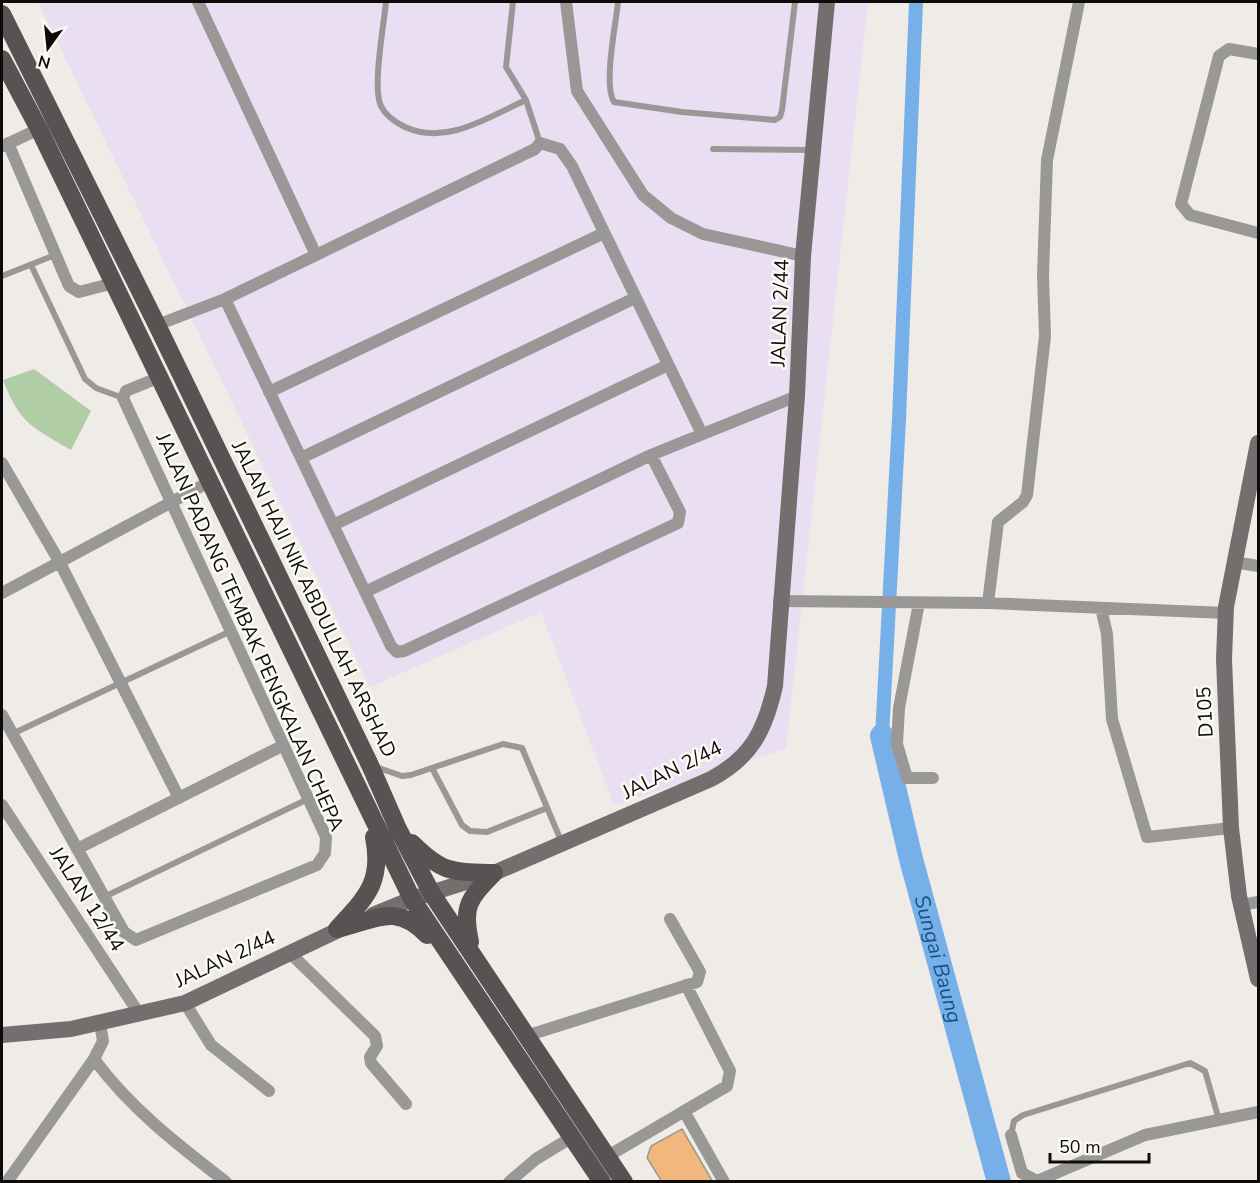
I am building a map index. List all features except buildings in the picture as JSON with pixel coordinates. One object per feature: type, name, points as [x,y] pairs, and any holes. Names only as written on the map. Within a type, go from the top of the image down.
[{"type":"main road","name":"JALAN HAJI NIK ABDULLAH ARSHAD","points":[[2,14],[157,325],[370,765],[398,829],[432,894],[529,1035],[624,1182]]},
{"type":"main road","points":[[2,59],[39,129],[412,899],[602,1182]]},
{"type":"main road","points":[[337,929],[367,896],[377,873],[378,859],[369,813]]},
{"type":"main road","points":[[398,829],[433,863],[442,868],[461,872],[494,873]]},
{"type":"main road","points":[[471,950],[465,921],[468,903],[494,873]]},
{"type":"main road","points":[[337,929],[389,915],[406,917],[414,922],[455,964]]},
{"type":"street","points":[[198,2],[316,255]]},
{"type":"street","points":[[566,2],[577,91],[643,195],[671,218],[703,234],[803,256]]},
{"type":"street","name":"JALAN 2/44","points":[[2,1035],[100,1023],[185,1003],[337,929],[412,899],[494,873],[711,779],[740,761],[754,744],[771,705],[775,686],[779,601],[797,396],[803,256],[811,150],[827,2]]},
{"type":"street","points":[[988,603],[998,522],[1027,495],[1045,336],[1042,275],[1047,160],[1079,2]]},
{"type":"street","points":[[1258,54],[1229,49],[1219,56],[1181,204],[1190,215],[1258,232]]},
{"type":"street","points":[[39,129],[5,145],[73,290],[79,292],[114,283]]},
{"type":"street","points":[[157,325],[225,299],[535,149],[540,143],[558,147],[564,153],[702,434]]},
{"type":"street","points":[[269,392],[604,233]]},
{"type":"street","points":[[301,458],[635,298]]},
{"type":"street","points":[[225,299],[391,646],[400,652],[675,525],[680,519],[680,512],[651,455]]},
{"type":"street","points":[[333,525],[668,365]]},
{"type":"street","points":[[123,399],[126,391],[160,377]]},
{"type":"street","points":[[365,592],[651,455],[797,396]]},
{"type":"street","name":"JALAN PADANG TEMBAK PENGKALAN CHEPA","points":[[2,715],[124,932],[136,940],[317,865],[325,853],[326,837],[123,399]]},
{"type":"street","name":"D105","points":[[1258,443],[1234,561],[1226,613],[1224,659],[1231,828],[1241,905],[1258,979]]},
{"type":"street","points":[[2,463],[6,479],[59,561],[179,798]]},
{"type":"street","points":[[2,593],[209,482]]},
{"type":"street","points":[[1234,561],[1258,566]]},
{"type":"street","points":[[779,601],[988,603],[1226,613]]},
{"type":"street","points":[[919,603],[899,708],[897,744],[907,778],[933,778]]},
{"type":"street","points":[[1101,608],[1107,634],[1113,719],[1147,837],[1231,828]]},
{"type":"street","points":[[77,849],[284,745]]},
{"type":"street","name":"JALAN 12/44","points":[[2,805],[140,1015]]},
{"type":"street","points":[[1241,905],[1258,902]]},
{"type":"street","points":[[529,1035],[697,982],[700,972],[670,919]]},
{"type":"street","points":[[290,952],[375,1036],[377,1046],[370,1057],[371,1064],[406,1104]]},
{"type":"street","points":[[608,1156],[726,1086],[730,1071],[686,985]]},
{"type":"street","points":[[185,1003],[212,1045],[269,1091]]},
{"type":"street","points":[[7,1182],[94,1059],[103,1041],[100,1023]]},
{"type":"street","points":[[94,1059],[113,1085],[166,1136],[226,1182]]},
{"type":"street","points":[[684,1112],[724,1182]]},
{"type":"street","points":[[1011,1135],[1022,1173],[1037,1181],[1145,1135],[1258,1112]]},
{"type":"street","points":[[509,1182],[536,1160],[573,1136]]},
{"type":"lane","points":[[386,2],[378,83],[381,106],[396,122],[415,131],[448,134],[526,100]]},
{"type":"lane","points":[[513,2],[506,67],[526,100],[540,143]]},
{"type":"lane","points":[[618,2],[610,81],[610,97],[614,102],[682,112],[775,120],[780,117],[782,110],[795,2]]},
{"type":"lane","points":[[713,149],[811,150]]},
{"type":"lane","points":[[2,276],[56,255]]},
{"type":"lane","points":[[31,265],[85,379],[96,388],[123,399]]},
{"type":"lane","points":[[12,734],[231,631]]},
{"type":"lane","points":[[370,765],[402,776],[502,744],[513,744],[522,748],[562,844]]},
{"type":"lane","points":[[432,768],[462,825],[470,831],[487,832],[547,808]]},
{"type":"lane","points":[[104,897],[309,799]]},
{"type":"lane","points":[[1011,1135],[1014,1121],[1023,1115],[1190,1063],[1205,1071],[1219,1120]]},
{"type":"shaded area","points":[[38,2],[868,2],[786,749],[614,805],[541,612],[370,687]]},
{"type":"green space","points":[[34,369],[91,411],[71,450],[29,423],[9,395],[3,380]]},
{"type":"waterway","points":[[882,736],[899,419],[916,2]]},
{"type":"waterway","name":"Sungai Baung","points":[[882,736],[911,859],[999,1182]]}]
